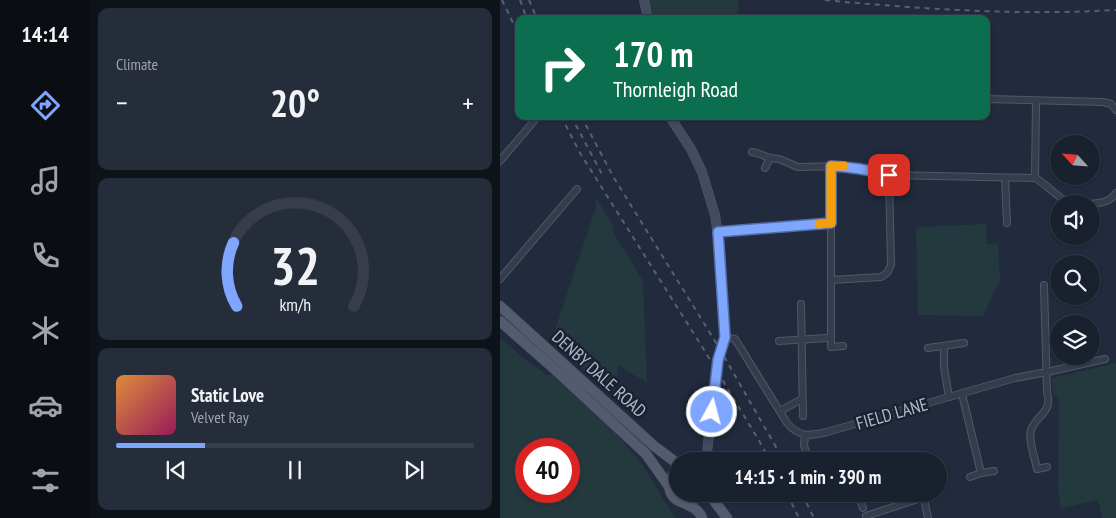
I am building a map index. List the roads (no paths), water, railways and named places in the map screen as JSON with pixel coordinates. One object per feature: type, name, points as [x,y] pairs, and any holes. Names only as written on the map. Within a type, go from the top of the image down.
[{"type":"main road","name":"DENBY DALE ROAD","points":[[500,306],[654,446],[669,457]]},
{"type":"main road","name":"DENBY DALE ROAD","points":[[500,321],[646,454],[669,488]]},
{"type":"main road","points":[[683,502],[695,509],[702,518]]},
{"type":"main road","points":[[715,502],[727,518]]},
{"type":"street","points":[[644,0],[647,15]]},
{"type":"street","points":[[990,99],[1103,102],[1112,104],[1116,110]]},
{"type":"street","points":[[1035,178],[1036,100]]},
{"type":"street","points":[[672,120],[691,149],[702,172],[711,199],[718,232],[725,337],[718,360],[707,450]]},
{"type":"street","points":[[500,161],[534,121]]},
{"type":"street","points":[[752,152],[798,167],[844,166],[889,175],[1035,178],[1057,195]]},
{"type":"street","points":[[765,168],[770,158]]},
{"type":"street","points":[[831,166],[831,347],[843,346]]},
{"type":"street","points":[[831,280],[881,277],[887,273],[891,265],[889,175]]},
{"type":"street","points":[[1005,178],[1007,223]]},
{"type":"street","points":[[500,279],[577,189]]},
{"type":"street","points":[[1100,202],[1107,201],[1115,196],[1116,193]]},
{"type":"street","points":[[718,232],[831,223]]},
{"type":"street","points":[[1044,285],[1047,392],[1050,400],[1032,429],[1030,436],[1037,469],[1047,467]]},
{"type":"street","points":[[801,304],[803,416]]},
{"type":"street","points":[[725,337],[735,339],[792,429],[805,435],[804,446],[806,452]]},
{"type":"street","points":[[779,341],[827,338]]},
{"type":"street","points":[[928,348],[964,342]]},
{"type":"street","points":[[944,346],[944,367],[949,397]]},
{"type":"street","name":"FIELD LANE","points":[[805,435],[814,436],[1015,378],[1105,359]]},
{"type":"street","points":[[962,394],[981,472]]},
{"type":"street","points":[[780,411],[802,399]]},
{"type":"street","points":[[970,477],[981,472],[994,471]]},
{"type":"street","points":[[861,502],[863,508]]},
{"type":"street","points":[[866,517],[905,502]]},
{"type":"street","points":[[925,502],[928,518]]},
{"type":"railway","points":[[502,0],[515,27]]},
{"type":"railway","points":[[520,0],[526,15]]},
{"type":"railway","points":[[529,0],[535,15]]},
{"type":"railway","points":[[825,0],[987,11],[1064,12],[1116,10]]},
{"type":"railway","points":[[563,120],[580,153],[711,361],[765,452]]},
{"type":"railway","points":[[573,120],[603,176]]},
{"type":"railway","points":[[583,120],[614,178],[718,346],[779,452]]},
{"type":"railway","points":[[791,502],[799,518]]},
{"type":"railway","points":[[806,502],[814,518]]}]
